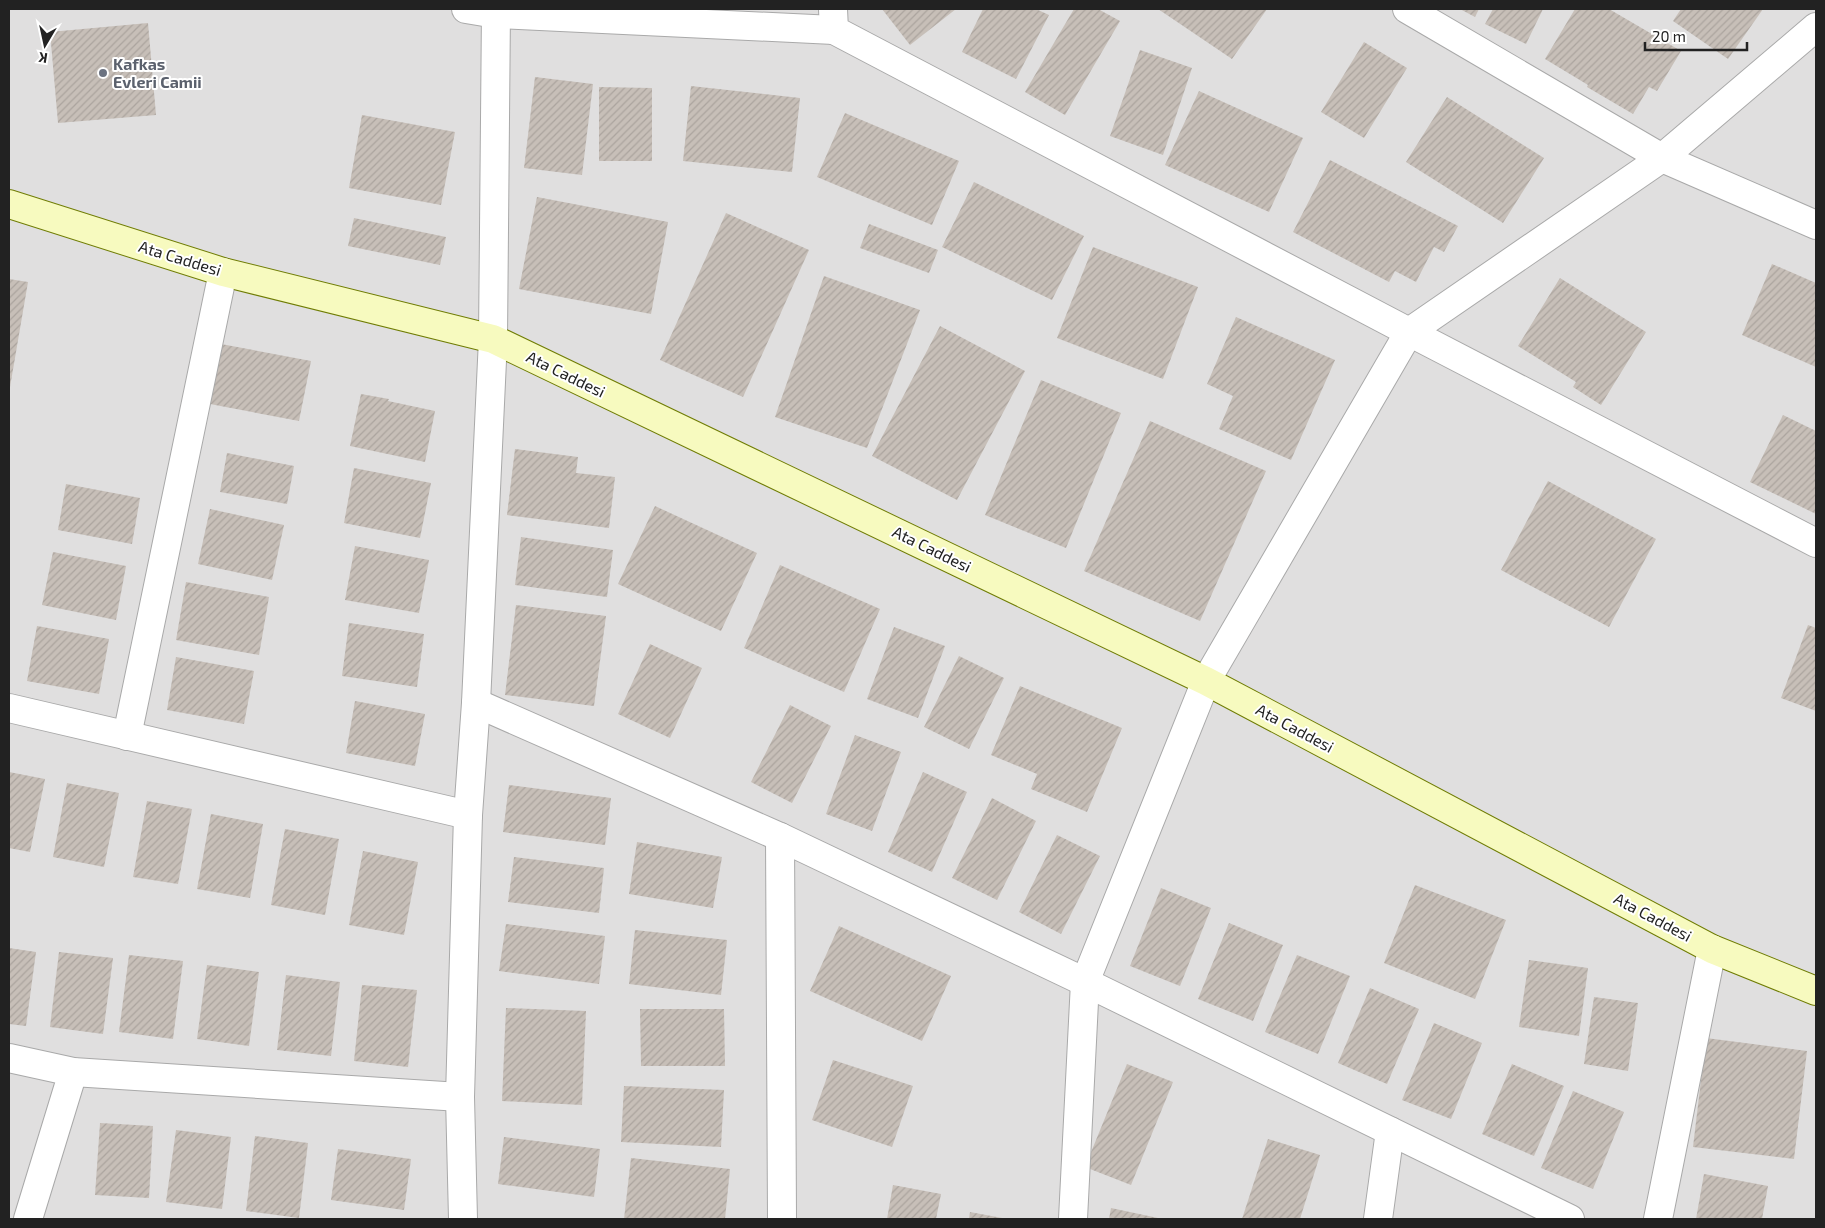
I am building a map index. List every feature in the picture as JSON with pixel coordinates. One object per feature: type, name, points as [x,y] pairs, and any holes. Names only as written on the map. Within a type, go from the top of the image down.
[{"type":"street","points":[[466,9],[496,12],[833,19],[1408,332],[1816,543]]},
{"type":"street","points":[[1407,9],[1662,158],[1816,226]]},
{"type":"street","points":[[463,1219],[460,1097],[468,815],[476,703],[493,339],[496,12]]},
{"type":"street","points":[[1073,1219],[1085,982],[1206,681],[1408,332],[1662,158],[1816,27]]},
{"type":"street","name":"Ata Caddesi","points":[[9,204],[223,272],[493,339],[1206,681],[1712,949],[1816,991]]},
{"type":"street","points":[[127,736],[223,272]]},
{"type":"street","points":[[476,703],[780,837],[1085,982],[1570,1219]]},
{"type":"street","points":[[9,708],[468,815]]},
{"type":"street","points":[[780,837],[782,1219]]},
{"type":"street","points":[[1658,1219],[1712,949]]},
{"type":"street","points":[[9,1058],[73,1072],[460,1097]]},
{"type":"street","points":[[28,1219],[73,1072]]},
{"type":"street","points":[[1378,1219],[1390,1131]]},
{"type":"shaded area","points":[[9,9],[1816,9],[1816,1219],[9,1219]]},
{"type":"building","points":[[882,9],[956,9],[910,45]]},
{"type":"building","points":[[983,9],[1036,9],[1049,15],[1016,79],[962,52]]},
{"type":"building","points":[[1074,9],[1098,9],[1120,21],[1065,115],[1025,92]]},
{"type":"building","points":[[1158,9],[1267,9],[1232,59]]},
{"type":"building","points":[[1460,9],[1479,9],[1475,17]]},
{"type":"building","points":[[1493,9],[1543,9],[1526,44],[1485,24]]},
{"type":"building","points":[[1575,9],[1609,9],[1681,51],[1657,91],[1649,87],[1633,114],[1545,59]]},
{"type":"building","points":[[1681,9],[1763,9],[1728,59],[1673,21]]},
{"type":"building","name":"Kafkas Evleri Camii","points":[[148,23],[156,115],[58,123],[50,32]]},
{"type":"building","points":[[1364,42],[1407,68],[1364,138],[1321,112]]},
{"type":"building","points":[[1140,50],[1192,68],[1163,155],[1110,136]]},
{"type":"building","points":[[535,77],[593,84],[582,175],[524,168]]},
{"type":"building","points":[[691,86],[800,98],[792,172],[683,161]]},
{"type":"building","points":[[599,87],[652,88],[652,161],[599,161]]},
{"type":"building","points":[[1199,91],[1303,138],[1269,212],[1165,165]]},
{"type":"building","points":[[1447,97],[1544,158],[1503,223],[1406,162]]},
{"type":"building","points":[[845,113],[959,161],[932,225],[817,177]]},
{"type":"building","points":[[362,115],[455,132],[441,205],[349,188]]},
{"type":"building","points":[[1330,160],[1458,226],[1444,252],[1434,247],[1416,282],[1395,271],[1389,282],[1293,232]]},
{"type":"building","points":[[974,182],[1084,236],[1052,300],[942,247]]},
{"type":"building","points":[[537,197],[668,222],[651,314],[519,289]]},
{"type":"building","points":[[726,213],[809,250],[743,397],[660,360]]},
{"type":"building","points":[[354,218],[446,237],[440,265],[348,246]]},
{"type":"building","points":[[869,224],[938,250],[929,273],[860,248]]},
{"type":"building","points":[[1093,247],[1198,287],[1163,379],[1057,338]]},
{"type":"building","points":[[1772,264],[1816,283],[1816,367],[1742,335]]},
{"type":"building","points":[[824,276],[920,310],[867,448],[775,417]]},
{"type":"building","points":[[1560,278],[1646,332],[1601,405],[1573,387],[1576,382],[1518,346]]},
{"type":"building","points":[[9,279],[28,282],[10,387],[9,387]]},
{"type":"building","points":[[1236,317],[1335,360],[1291,460],[1219,429],[1233,396],[1207,384]]},
{"type":"building","points":[[940,326],[1025,371],[957,500],[872,456]]},
{"type":"building","points":[[221,344],[311,361],[299,421],[210,404]]},
{"type":"building","points":[[1041,380],[1121,413],[1066,548],[985,515]]},
{"type":"building","points":[[361,394],[435,411],[425,462],[350,446]]},
{"type":"building","points":[[1783,415],[1816,431],[1816,514],[1750,482]]},
{"type":"building","points":[[1150,421],[1266,471],[1200,621],[1084,571]]},
{"type":"building","points":[[515,449],[578,457],[576,473],[615,477],[609,528],[507,515]]},
{"type":"building","points":[[227,453],[294,466],[287,504],[220,492]]},
{"type":"building","points":[[354,468],[431,483],[420,538],[344,523]]},
{"type":"building","points":[[1548,481],[1656,539],[1609,627],[1501,570]]},
{"type":"building","points":[[66,484],[140,498],[132,544],[58,530]]},
{"type":"building","points":[[655,506],[757,553],[721,631],[618,584]]},
{"type":"building","points":[[210,509],[284,525],[272,580],[198,564]]},
{"type":"building","points":[[521,537],[613,550],[607,597],[515,585]]},
{"type":"building","points":[[355,546],[429,560],[419,613],[345,600]]},
{"type":"building","points":[[53,552],[126,566],[116,620],[42,605]]},
{"type":"building","points":[[780,565],[880,609],[844,692],[744,648]]},
{"type":"building","points":[[186,582],[269,597],[259,655],[176,640]]},
{"type":"building","points":[[516,605],[606,616],[594,706],[505,695]]},
{"type":"building","points":[[349,623],[424,634],[417,687],[342,676]]},
{"type":"building","points":[[1808,625],[1816,628],[1816,711],[1781,698]]},
{"type":"building","points":[[37,626],[109,639],[99,694],[27,681]]},
{"type":"building","points":[[894,627],[945,646],[918,718],[867,699]]},
{"type":"building","points":[[650,644],[702,668],[670,738],[618,714]]},
{"type":"building","points":[[959,656],[1004,678],[969,749],[924,727]]},
{"type":"building","points":[[176,657],[254,671],[244,724],[167,710]]},
{"type":"building","points":[[1020,686],[1122,728],[1087,812],[1031,789],[1037,774],[991,755]]},
{"type":"building","points":[[355,701],[425,714],[415,766],[346,753]]},
{"type":"building","points":[[790,705],[831,726],[792,803],[751,782]]},
{"type":"building","points":[[855,735],[901,752],[872,831],[826,814]]},
{"type":"building","points":[[9,772],[45,779],[30,852],[9,848]]},
{"type":"building","points":[[923,772],[967,792],[932,872],[888,852]]},
{"type":"building","points":[[67,783],[119,793],[104,867],[53,857]]},
{"type":"building","points":[[509,785],[611,798],[605,845],[503,832]]},
{"type":"building","points":[[992,798],[1036,821],[997,900],[952,878]]},
{"type":"building","points":[[147,801],[192,809],[178,884],[133,877]]},
{"type":"building","points":[[211,814],[263,824],[250,898],[197,889]]},
{"type":"building","points":[[285,829],[339,839],[325,915],[271,905]]},
{"type":"building","points":[[1057,835],[1100,856],[1061,934],[1019,912]]},
{"type":"building","points":[[637,842],[722,857],[713,908],[629,894]]},
{"type":"building","points":[[363,851],[418,862],[404,935],[349,925]]},
{"type":"building","points":[[514,857],[604,868],[599,913],[508,902]]},
{"type":"building","points":[[1415,885],[1506,920],[1475,999],[1384,963]]},
{"type":"building","points":[[1161,888],[1211,908],[1180,986],[1130,966]]},
{"type":"building","points":[[1229,923],[1283,945],[1253,1021],[1198,999]]},
{"type":"building","points":[[506,924],[605,936],[599,984],[499,971]]},
{"type":"building","points":[[839,926],[951,976],[922,1041],[810,991]]},
{"type":"building","points":[[635,930],[727,940],[721,995],[629,984]]},
{"type":"building","points":[[9,948],[36,952],[26,1026],[9,1024]]},
{"type":"building","points":[[59,952],[113,958],[103,1034],[50,1027]]},
{"type":"building","points":[[129,955],[183,961],[173,1039],[119,1032]]},
{"type":"building","points":[[1297,955],[1350,976],[1318,1054],[1265,1032]]},
{"type":"building","points":[[1529,960],[1588,968],[1579,1036],[1519,1027]]},
{"type":"building","points":[[207,965],[259,972],[249,1046],[197,1039]]},
{"type":"building","points":[[286,975],[340,982],[331,1056],[277,1050]]},
{"type":"building","points":[[362,985],[417,990],[408,1067],[354,1061]]},
{"type":"building","points":[[1370,988],[1419,1009],[1387,1084],[1338,1063]]},
{"type":"building","points":[[1594,997],[1638,1003],[1628,1071],[1584,1064]]},
{"type":"building","points":[[506,1008],[586,1011],[582,1105],[502,1101]]},
{"type":"building","points":[[640,1009],[724,1009],[725,1066],[641,1066]]},
{"type":"building","points":[[1434,1023],[1482,1043],[1451,1119],[1402,1100]]},
{"type":"building","points":[[1706,1038],[1807,1051],[1794,1159],[1693,1147]]},
{"type":"building","points":[[833,1060],[913,1086],[892,1147],[812,1120]]},
{"type":"building","points":[[1127,1064],[1173,1082],[1131,1185],[1085,1167]]},
{"type":"building","points":[[1512,1064],[1564,1086],[1534,1156],[1482,1134]]},
{"type":"building","points":[[624,1086],[724,1090],[721,1147],[621,1142]]},
{"type":"building","points":[[1573,1091],[1624,1112],[1593,1189],[1541,1168]]},
{"type":"building","points":[[100,1123],[153,1126],[149,1198],[95,1195]]},
{"type":"building","points":[[176,1130],[231,1137],[222,1209],[166,1202]]},
{"type":"building","points":[[255,1136],[308,1143],[299,1218],[246,1211]]},
{"type":"building","points":[[504,1137],[600,1149],[594,1197],[498,1184]]},
{"type":"building","points":[[1268,1139],[1320,1155],[1300,1219],[1242,1219]]},
{"type":"building","points":[[338,1149],[411,1159],[404,1210],[331,1200]]},
{"type":"building","points":[[631,1158],[730,1169],[725,1219],[624,1219]]},
{"type":"building","points":[[1704,1174],[1768,1186],[1762,1219],[1696,1219]]},
{"type":"building","points":[[893,1185],[941,1194],[936,1219],[887,1219]]},
{"type":"building","points":[[1111,1208],[1158,1218],[1158,1219],[1109,1219]]},
{"type":"building","points":[[970,1212],[1002,1218],[1002,1219],[969,1219]]},
{"type":"place","name":"Kafkas Evleri Camii","points":[[103,73]]}]
